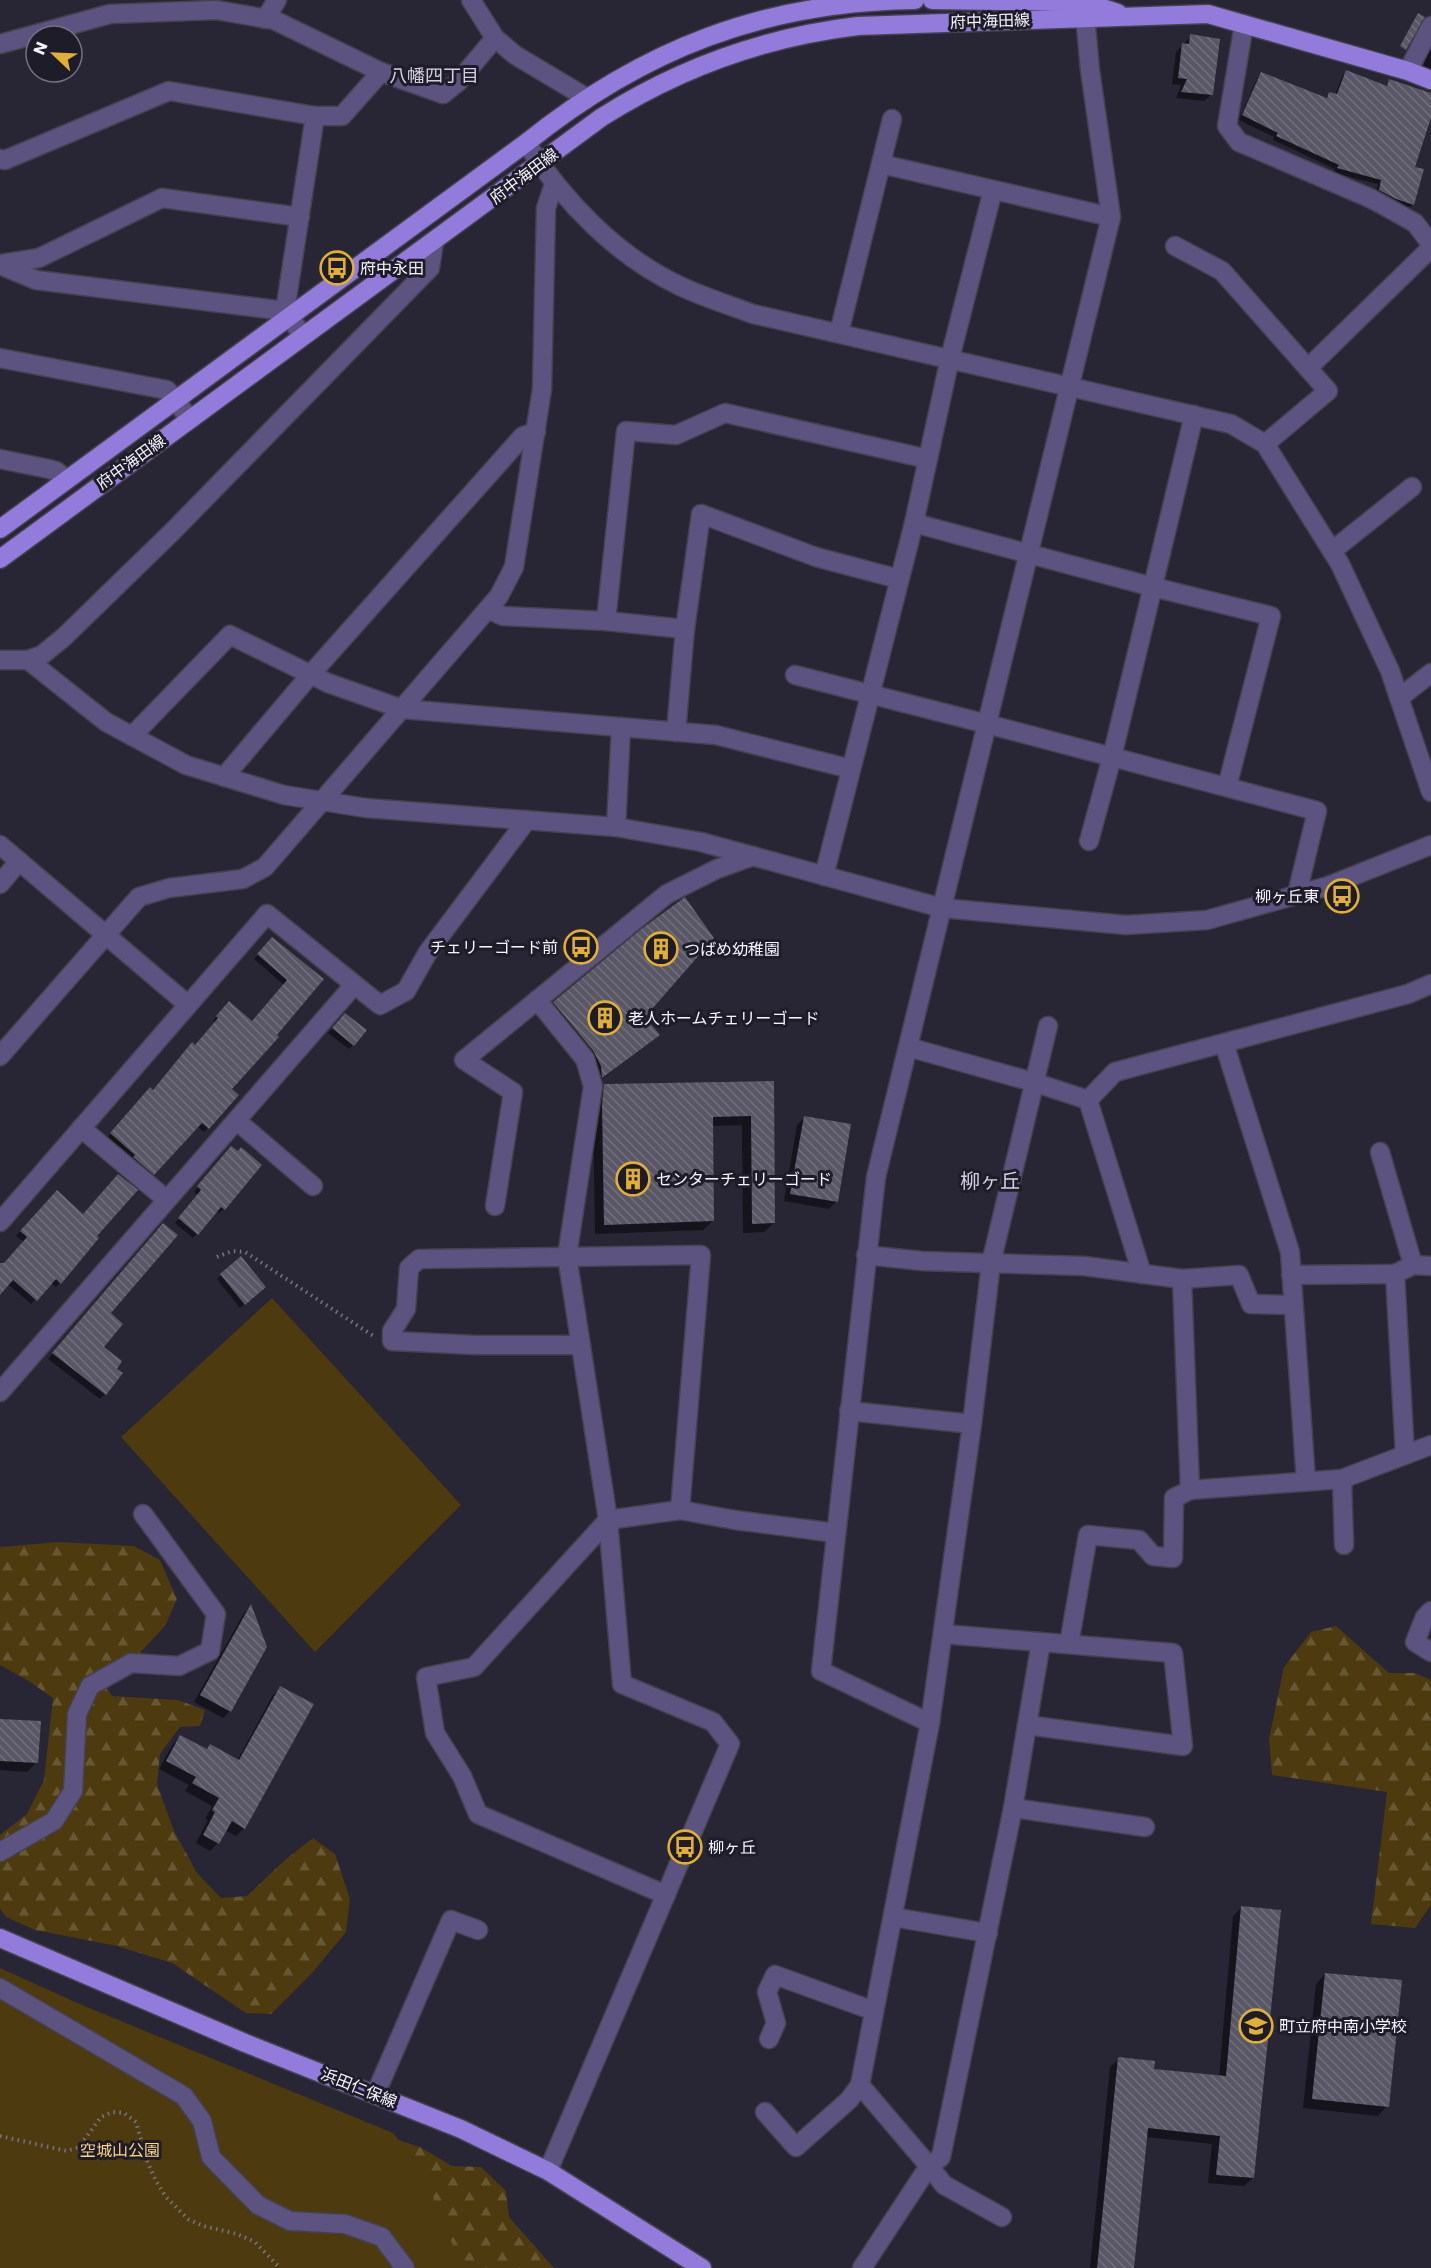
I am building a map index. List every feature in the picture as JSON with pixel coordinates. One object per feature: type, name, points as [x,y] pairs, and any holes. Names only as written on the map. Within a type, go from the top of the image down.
[{"type":"main road","name":"府中海田線","points":[[0,529],[176,400],[287,314],[587,98],[661,57],[708,37],[748,24],[822,7],[915,0]]},
{"type":"main road","name":"府中海田線","points":[[932,0],[1084,11],[1134,18],[1208,14],[1408,71],[1431,80]]},
{"type":"main road","name":"府中海田線","points":[[0,559],[602,117],[645,91],[690,69],[760,44],[809,33],[858,26],[1084,11]]},
{"type":"main road","name":"浜田仁保線","points":[[0,1938],[245,2043],[461,2129],[548,2171],[702,2268]]},
{"type":"street","points":[[265,19],[278,0]]},
{"type":"street","points":[[471,0],[495,38],[515,55],[587,98]]},
{"type":"street","points":[[0,44],[110,14],[216,10],[274,20],[381,72],[443,94],[458,82],[495,38]]},
{"type":"street","points":[[930,1723],[821,1671],[876,1177],[1112,217],[1090,70],[1084,11]]},
{"type":"street","points":[[1244,24],[1227,126],[1239,142],[1372,199],[1415,223],[1431,246],[1308,368]]},
{"type":"street","points":[[1408,71],[1431,26]]},
{"type":"street","points":[[0,159],[5,160],[169,91],[315,116],[342,116],[381,72]]},
{"type":"street","points":[[303,336],[287,314],[315,116]]},
{"type":"street","points":[[839,333],[892,119]]},
{"type":"street","points":[[526,143],[554,184],[579,211],[632,257],[679,286],[753,314],[1232,424],[1265,444],[1332,551],[1384,660],[1431,792]]},
{"type":"street","points":[[881,164],[1112,217]]},
{"type":"street","points":[[0,1056],[139,897],[169,888],[243,879],[265,867],[500,596],[514,567],[542,389],[546,208],[554,184]]},
{"type":"street","points":[[824,876],[914,523],[950,358],[993,190]]},
{"type":"street","points":[[0,264],[39,258],[162,198],[300,217]]},
{"type":"street","points":[[0,660],[28,660],[42,655],[64,637],[148,555],[430,268],[434,242]]},
{"type":"street","points":[[1174,246],[1222,271],[1328,391],[1265,444]]},
{"type":"street","points":[[0,264],[36,280],[287,314]]},
{"type":"street","points":[[0,358],[167,390],[189,419]]},
{"type":"street","points":[[606,621],[626,430],[676,435],[725,413],[928,459]]},
{"type":"street","points":[[1089,841],[1112,757],[1194,415]]},
{"type":"street","points":[[224,777],[311,674],[523,436],[536,432]]},
{"type":"street","points":[[0,459],[56,471],[67,480]]},
{"type":"street","points":[[1332,551],[1412,487]]},
{"type":"street","points":[[676,732],[685,629],[701,514],[816,557],[899,579]]},
{"type":"street","points":[[914,523],[1271,616],[1227,787]]},
{"type":"street","points":[[488,609],[503,616],[606,621],[685,629]]},
{"type":"street","points":[[132,736],[230,635],[328,683],[402,709],[716,735],[851,768]]},
{"type":"street","points":[[28,660],[106,722],[186,765],[284,795],[366,808],[616,827],[701,842],[942,908],[1126,925],[1207,920],[1328,886],[1431,845]]},
{"type":"street","points":[[1399,698],[1431,673]]},
{"type":"street","points":[[795,675],[1317,812],[1297,894]]},
{"type":"street","points":[[616,827],[621,727]]},
{"type":"street","points":[[0,1222],[267,914],[380,1005],[406,991],[428,952],[527,820]]},
{"type":"street","points":[[0,845],[188,1004]]},
{"type":"street","points":[[495,1206],[513,1092],[464,1060],[666,894],[717,869],[753,856]]},
{"type":"street","points":[[0,884],[19,861]]},
{"type":"street","points":[[1088,1100],[1115,1072],[1408,994],[1431,984]]},
{"type":"street","points":[[0,1392],[354,985]]},
{"type":"street","points":[[537,1000],[585,1059],[593,1086],[567,1256],[608,1520],[622,1684],[713,1722],[730,1744],[548,2171]]},
{"type":"street","points":[[765,2112],[796,2147],[849,2100],[860,2085],[930,1723],[972,1424],[991,1263],[1048,1026]]},
{"type":"street","points":[[1224,1043],[1290,1252],[1305,1481]]},
{"type":"street","points":[[908,1047],[1088,1100]]},
{"type":"street","points":[[1088,1100],[1142,1274]]},
{"type":"street","points":[[237,1121],[313,1186]]},
{"type":"street","points":[[81,1128],[167,1200]]},
{"type":"street","points":[[1291,1275],[1395,1274],[1422,1265],[1380,1152]]},
{"type":"street","points":[[580,1345],[475,1345],[392,1341],[392,1331],[406,1309],[409,1268],[419,1259],[701,1255],[680,1510]]},
{"type":"street","points":[[866,1256],[922,1261],[1084,1266],[1182,1279],[1239,1275],[1251,1304],[1293,1305]]},
{"type":"street","points":[[1395,1274],[1405,1455]]},
{"type":"street","points":[[1182,1279],[1190,1490]]},
{"type":"street","points":[[849,1412],[972,1424]]},
{"type":"street","points":[[1069,1644],[1088,1535],[1139,1540],[1153,1556],[1173,1558],[1174,1498],[1190,1490],[1342,1479],[1431,1445]]},
{"type":"street","points":[[1342,1479],[1344,1545]]},
{"type":"street","points":[[666,1894],[478,1814],[462,1776],[435,1733],[426,1677],[474,1667],[608,1520],[680,1510],[735,1520],[836,1533]]},
{"type":"street","points":[[0,1852],[54,1821],[73,1791],[77,1714],[90,1686],[131,1663],[179,1666],[210,1651],[216,1614],[143,1514]]},
{"type":"street","points":[[1431,1611],[1425,1617],[1415,1642],[1431,1652]]},
{"type":"street","points":[[943,1634],[1173,1653],[1183,1746],[1027,1725]]},
{"type":"street","points":[[862,2268],[929,2166],[941,2157],[1013,1808],[1041,1642]]},
{"type":"street","points":[[1013,1808],[1145,1827]]},
{"type":"street","points":[[893,1917],[988,1933]]},
{"type":"street","points":[[375,2095],[451,1920],[478,1930]]},
{"type":"street","points":[[769,2039],[777,2023],[767,1992],[775,1975],[874,2011]]},
{"type":"street","points":[[0,1988],[184,2096],[202,2121],[211,2157],[258,2205],[290,2221],[345,2224],[382,2237],[405,2268]]},
{"type":"street","points":[[860,2085],[944,2185],[1002,2217]]},
{"type":"path","points":[[217,1257],[232,1251],[244,1252],[382,1341],[392,1341]]},
{"type":"path","points":[[0,2136],[67,2151],[79,2147],[101,2117],[112,2112],[124,2113],[136,2122],[147,2161],[156,2181],[188,2219],[255,2242],[280,2268]]},
{"type":"green space","points":[[272,1298],[461,1505],[315,1652],[121,1437]]},
{"type":"green space","points":[[59,1542],[134,1546],[160,1560],[177,1599],[165,1626],[136,1657],[99,1678],[112,1696],[178,1700],[205,1710],[200,1726],[180,1727],[160,1754],[157,1784],[174,1831],[197,1873],[221,1898],[247,1896],[285,1860],[313,1838],[335,1854],[350,1899],[346,1932],[312,1973],[271,2014],[246,2013],[172,1963],[117,1946],[35,1930],[6,1917],[0,1909],[0,1835],[27,1814],[44,1780],[53,1698],[0,1665],[0,1547]]},
{"type":"green space","points":[[1336,1626],[1389,1673],[1415,1673],[1431,1680],[1431,1905],[1415,1928],[1371,1924],[1387,1792],[1272,1775],[1269,1739],[1284,1667],[1311,1632]]},
{"type":"green space","name":"空城山公園","points":[[0,1968],[82,2005],[393,2133],[414,2159],[435,2202],[462,2268],[0,2268]]},
{"type":"green space","points":[[377,2133],[420,2147],[452,2166],[481,2167],[506,2191],[509,2217],[554,2268],[416,2268]]},
{"type":"building","points":[[1418,13],[1425,17],[1406,50],[1400,46]]},
{"type":"building","points":[[1190,34],[1220,39],[1213,95],[1181,92],[1187,79],[1178,78],[1182,43],[1189,44]]},
{"type":"building","points":[[1346,70],[1387,86],[1389,79],[1431,93],[1431,118],[1415,167],[1424,169],[1414,205],[1379,190],[1381,180],[1337,168],[1339,165],[1276,136],[1278,133],[1242,115],[1261,72],[1327,98],[1329,92],[1337,94]]},
{"type":"building","points":[[685,897],[714,938],[645,1017],[660,1035],[602,1078],[601,1066],[594,1052],[553,1002],[640,930]]},
{"type":"building","points":[[272,937],[324,979],[277,1035],[279,1037],[232,1089],[239,1095],[209,1129],[202,1123],[154,1175],[110,1133],[150,1087],[153,1090],[192,1042],[195,1045],[229,1001],[252,1021],[287,980],[257,954]]},
{"type":"building","points":[[345,1013],[367,1030],[354,1046],[332,1028]]},
{"type":"building","name":"センターチェリーゴード","points":[[774,1081],[775,1223],[752,1224],[751,1116],[713,1117],[714,1221],[604,1225],[602,1104],[604,1084]]},
{"type":"building","points":[[804,1116],[851,1124],[838,1202],[790,1194]]},
{"type":"building","points":[[231,1146],[238,1151],[241,1147],[262,1165],[225,1210],[221,1207],[198,1235],[178,1218],[201,1190],[197,1186]]},
{"type":"building","points":[[118,1174],[138,1190],[97,1236],[99,1238],[61,1284],[56,1279],[37,1301],[13,1280],[0,1295],[0,1263],[4,1263],[27,1237],[20,1231],[57,1190],[83,1214]]},
{"type":"building","points":[[163,1223],[178,1235],[111,1313],[123,1324],[104,1347],[122,1361],[117,1369],[123,1373],[106,1395],[52,1353]]},
{"type":"building","points":[[241,1256],[266,1287],[245,1305],[220,1274]]},
{"type":"building","points":[[251,1604],[267,1647],[231,1712],[200,1695]]},
{"type":"building","points":[[280,1686],[314,1704],[245,1829],[232,1821],[219,1844],[203,1835],[215,1812],[212,1810],[219,1798],[192,1783],[196,1777],[166,1761],[180,1735],[207,1749],[210,1744],[239,1760]]},
{"type":"building","points":[[0,1719],[41,1721],[38,1763],[0,1761]]},
{"type":"building","points":[[1241,1906],[1281,1910],[1254,2178],[1216,2175],[1220,2136],[1148,2128],[1134,2268],[1097,2268],[1118,2057],[1155,2061],[1154,2069],[1226,2076]]},
{"type":"building","points":[[1325,1973],[1402,1980],[1389,2107],[1312,2099]]},
{"type":"place","name":"府中永田","points":[[337,268]]},
{"type":"place","name":"柳ヶ丘東","points":[[1342,896]]},
{"type":"place","name":"チェリーゴード前","points":[[581,947]]},
{"type":"place","name":"つばめ幼稚園","points":[[661,949]]},
{"type":"place","name":"老人ホームチェリーゴード","points":[[605,1018]]},
{"type":"place","name":"センターチェリーゴード","points":[[633,1179]]},
{"type":"place","name":"柳ヶ丘","points":[[685,1847]]},
{"type":"place","name":"町立府中南小学校","points":[[1256,2026]]},
{"type":"district","name":"八幡四丁目","points":[[434,75]]},
{"type":"district","name":"柳ヶ丘","points":[[990,1181]]}]
